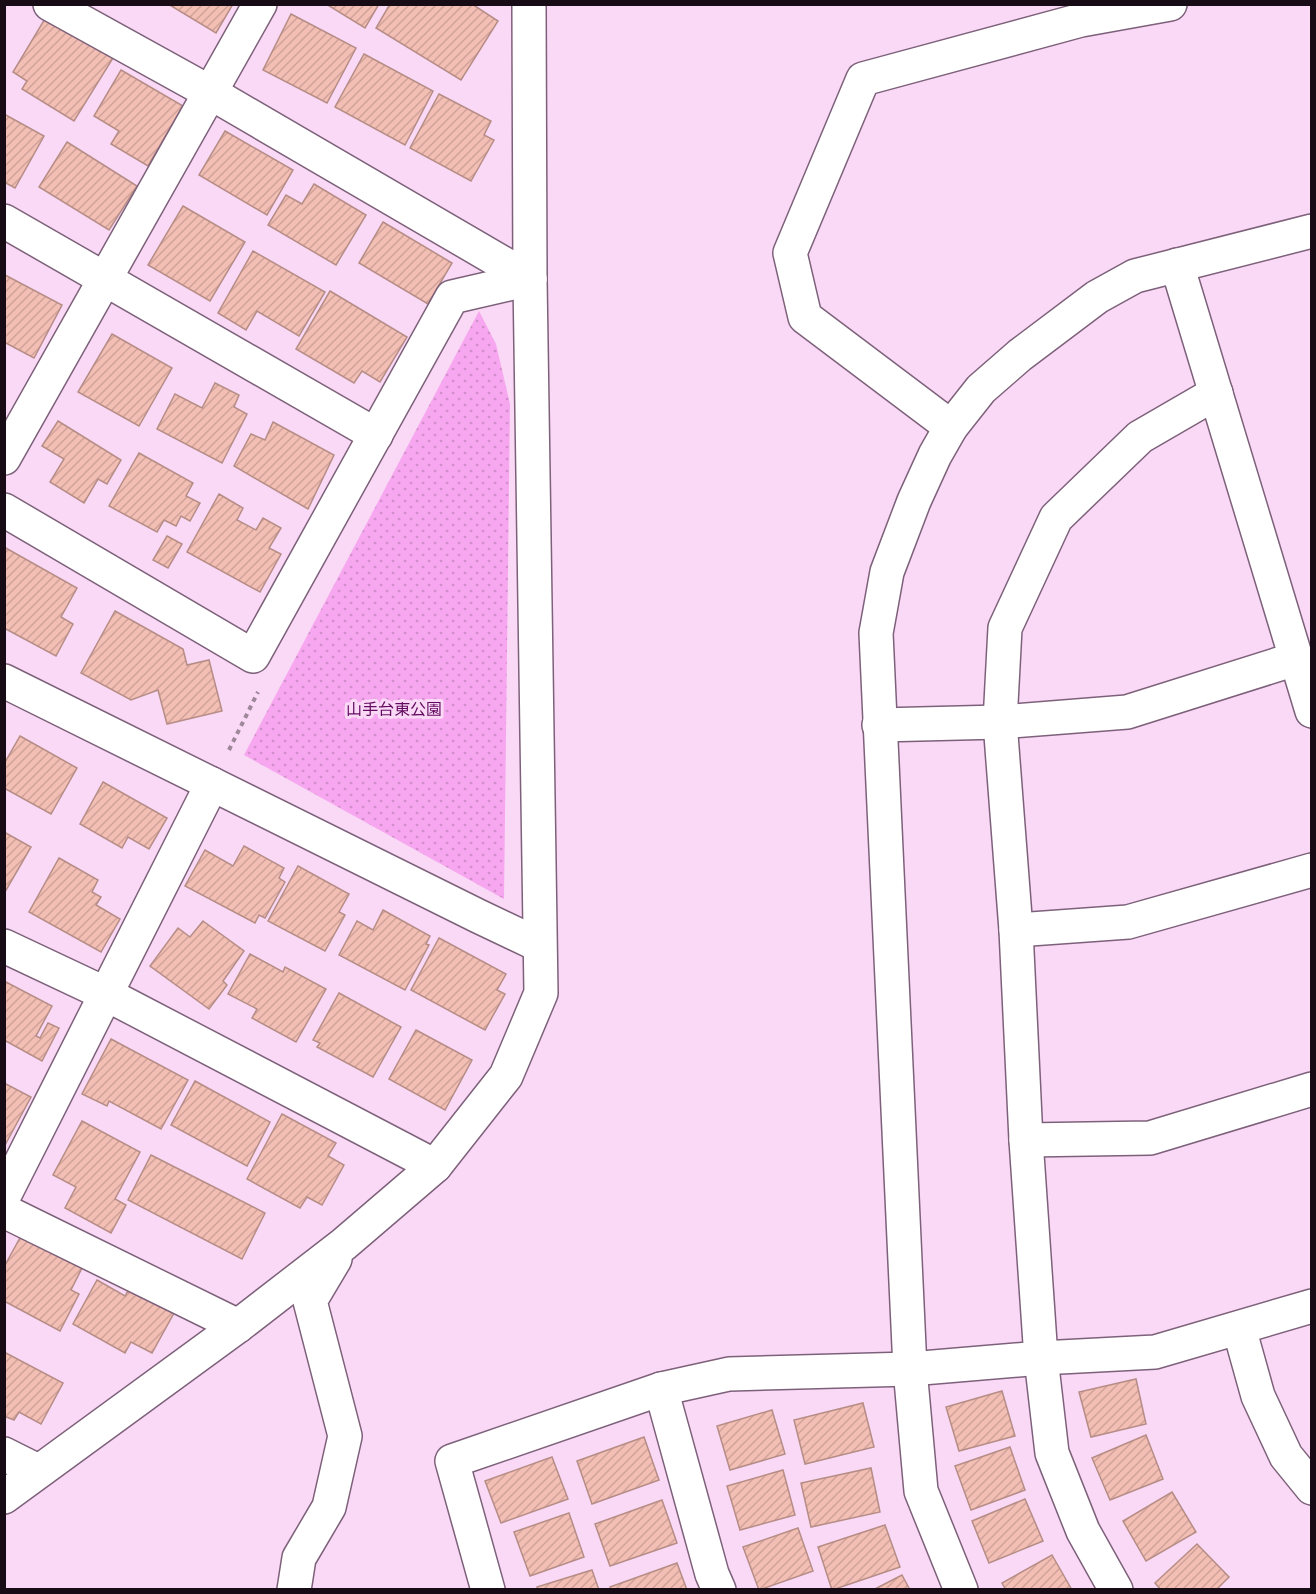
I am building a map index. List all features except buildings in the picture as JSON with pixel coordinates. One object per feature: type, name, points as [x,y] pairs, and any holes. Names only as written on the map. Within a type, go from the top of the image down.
[{"type":"street","points":[[50,4],[211,93],[530,279]]},
{"type":"street","points":[[4,458],[260,4]]},
{"type":"street","points":[[4,1497],[238,1326],[344,1244],[435,1166],[506,1076],[541,993],[530,279],[529,4]]},
{"type":"street","points":[[951,427],[805,317],[790,253],[863,79],[1081,20],[1170,4]]},
{"type":"street","points":[[4,221],[376,435]]},
{"type":"street","points":[[961,1590],[921,1491],[910,1369],[876,633],[887,572],[914,501],[951,427],[989,382],[1020,355],[1097,297],[1135,276],[1311,231]]},
{"type":"street","points":[[1177,266],[1311,711]]},
{"type":"street","points":[[4,510],[253,656],[452,297],[530,279]]},
{"type":"street","points":[[1116,1590],[1083,1531],[1052,1453],[1041,1358],[1026,1140],[1016,930],[1000,722],[1005,628],[1056,518],[1140,437],[1216,393]]},
{"type":"street","points":[[879,725],[1000,722],[1127,711],[1296,659]]},
{"type":"street","points":[[4,681],[539,945]]},
{"type":"street","points":[[4,1196],[212,784]]},
{"type":"street","points":[[1016,930],[1128,922],[1311,870]]},
{"type":"street","points":[[4,946],[106,994],[435,1166]]},
{"type":"street","points":[[1026,1140],[1150,1138],[1311,1089]]},
{"type":"street","points":[[4,1211],[238,1326]]},
{"type":"street","points":[[294,1590],[299,1558],[329,1507],[345,1436],[310,1301],[344,1244]]},
{"type":"street","points":[[488,1590],[452,1461],[661,1389],[729,1374],[910,1369],[1041,1358],[1155,1352],[1311,1306]]},
{"type":"street","points":[[1239,1328],[1258,1396],[1286,1456],[1311,1488]]},
{"type":"street","points":[[661,1389],[712,1574],[719,1590]]},
{"type":"street","points":[[4,1454],[38,1471]]},
{"type":"path","points":[[212,784],[264,682],[253,656]]},
{"type":"green space","name":"山手台東公園","points":[[479,311],[496,344],[510,404],[504,899],[244,755]]}]
